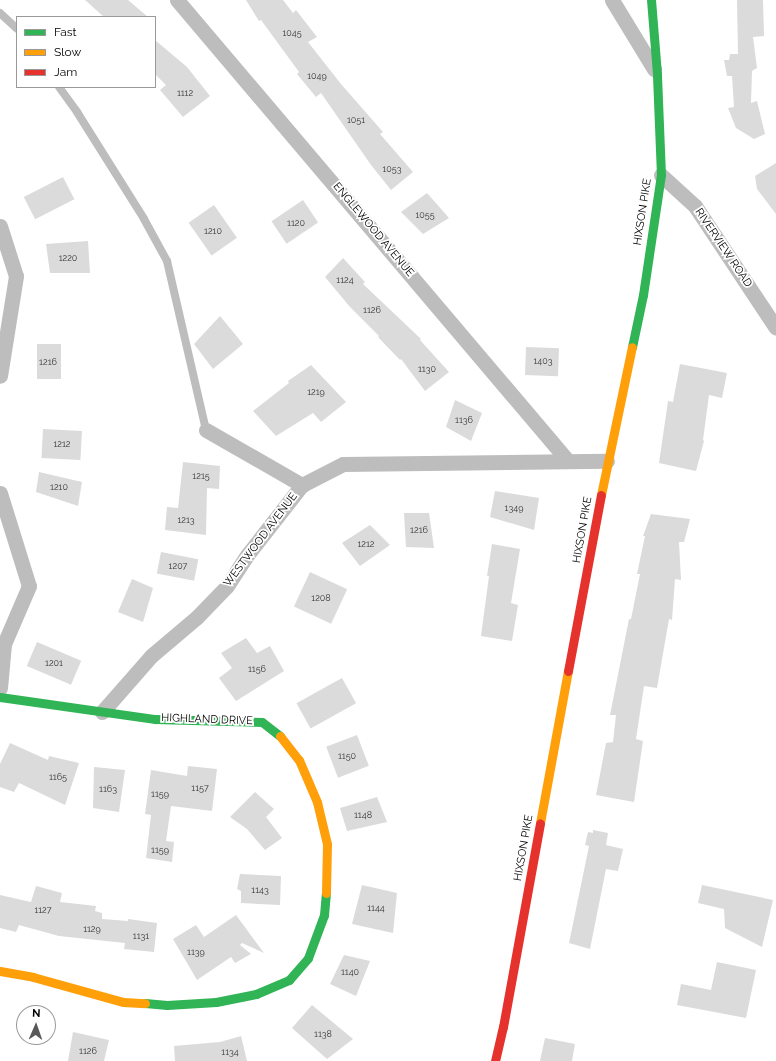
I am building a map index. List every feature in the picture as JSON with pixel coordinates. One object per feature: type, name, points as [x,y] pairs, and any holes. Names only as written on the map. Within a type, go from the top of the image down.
[{"type":"main road","name":"HIXSON PIKE","points":[[495,1061],[505,1019],[608,461],[643,295],[661,175],[657,74],[651,0]]},
{"type":"main road","name":"HIGHLAND DRIVE","points":[[0,697],[155,719],[262,722],[282,738],[299,760],[317,802],[327,844],[324,915],[308,958],[289,980],[256,994],[216,1002],[167,1006],[123,1002],[33,977],[0,971]]},
{"type":"street","name":"ENGLEWOOD AVENUE","points":[[178,0],[568,461]]},
{"type":"street","points":[[612,0],[657,74]]},
{"type":"street","name":"RIVERVIEW ROAD","points":[[661,175],[695,206],[776,328]]},
{"type":"street","points":[[0,226],[16,276],[0,376]]},
{"type":"street","points":[[206,430],[302,485]]},
{"type":"street","name":"WESTWOOD AVENUE","points":[[102,712],[151,656],[197,617],[227,586],[248,554],[302,485],[343,464],[608,461]]},
{"type":"street","points":[[0,493],[29,586],[4,644],[0,688]]},
{"type":"lane","points":[[0,13],[16,28]]},
{"type":"lane","points":[[60,88],[77,112],[140,212],[167,261],[206,430]]},
{"type":"building","points":[[85,0],[128,0],[147,16],[103,16]]},
{"type":"building","points":[[246,0],[283,0],[293,13],[296,10],[317,37],[308,42],[341,84],[383,132],[380,134],[413,172],[391,190],[371,165],[321,93],[316,97],[297,74],[299,72],[261,20],[259,21]]},
{"type":"building","points":[[737,0],[763,0],[764,36],[753,37],[757,68],[752,71],[751,103],[757,101],[765,134],[754,139],[736,128],[728,108],[734,107],[732,76],[727,76],[724,60],[729,60],[730,54],[738,54]]},
{"type":"building","points":[[156,41],[187,67],[210,96],[183,117],[160,90],[166,85],[156,75]]},
{"type":"building","points":[[776,163],[776,214],[757,189],[755,176]]},
{"type":"building","points":[[63,177],[74,199],[35,219],[24,197]]},
{"type":"building","points":[[427,193],[449,218],[423,234],[401,212]]},
{"type":"building","points":[[303,200],[318,222],[287,244],[271,221]]},
{"type":"building","points":[[214,205],[237,238],[212,256],[189,223]]},
{"type":"building","points":[[88,241],[90,273],[50,273],[46,244]]},
{"type":"building","points":[[343,258],[365,282],[363,284],[421,339],[420,340],[449,372],[425,391],[401,359],[400,360],[350,307],[325,277]]},
{"type":"building","points":[[220,316],[243,344],[213,369],[194,344]]},
{"type":"building","points":[[37,344],[61,344],[61,379],[37,379]]},
{"type":"building","points":[[526,347],[559,348],[558,376],[525,375]]},
{"type":"building","points":[[680,364],[727,373],[722,398],[709,395],[704,441],[696,471],[659,463],[668,401],[673,402]]},
{"type":"building","points":[[311,365],[346,402],[321,422],[313,413],[276,436],[253,411],[289,383],[288,381]]},
{"type":"building","points":[[455,400],[482,413],[471,441],[446,427]]},
{"type":"building","points":[[43,429],[82,431],[80,460],[41,458]]},
{"type":"building","points":[[183,462],[220,466],[219,489],[207,488],[206,535],[165,530],[167,507],[178,508]]},
{"type":"building","points":[[39,472],[82,482],[78,506],[36,492]]},
{"type":"building","points":[[495,491],[539,498],[534,530],[490,517]]},
{"type":"building","points":[[404,513],[429,513],[434,548],[406,547]]},
{"type":"building","points":[[651,514],[690,519],[684,542],[679,542],[681,580],[675,579],[672,620],[669,619],[657,688],[644,686],[636,739],[643,741],[634,802],[596,795],[606,743],[613,742],[616,715],[610,715],[629,619],[631,619],[640,574],[637,574],[645,536],[643,536]]},
{"type":"building","points":[[370,525],[390,545],[360,566],[342,543]]},
{"type":"building","points":[[492,544],[520,549],[511,603],[518,605],[512,641],[481,636]]},
{"type":"building","points":[[161,552],[198,559],[194,581],[157,574]]},
{"type":"building","points":[[310,572],[347,589],[331,624],[294,606]]},
{"type":"building","points":[[132,579],[153,588],[143,622],[118,612]]},
{"type":"building","points":[[246,638],[257,653],[270,646],[284,671],[236,701],[219,678],[232,668],[221,653]]},
{"type":"building","points":[[37,642],[81,661],[71,685],[27,666]]},
{"type":"building","points":[[342,678],[356,703],[311,729],[297,703]]},
{"type":"building","points":[[357,735],[369,766],[338,778],[326,747]]},
{"type":"building","points":[[10,743],[48,760],[49,756],[79,763],[65,805],[19,783],[14,792],[0,787],[0,764]]},
{"type":"building","points":[[188,766],[217,769],[212,811],[171,806],[166,841],[174,842],[172,862],[146,858],[151,815],[145,814],[151,770],[187,776]]},
{"type":"building","points":[[94,767],[125,770],[119,812],[93,808]]},
{"type":"building","points":[[255,792],[274,809],[266,817],[282,838],[265,850],[247,829],[230,817]]},
{"type":"building","points":[[377,797],[387,822],[347,831],[340,808]]},
{"type":"building","points":[[593,830],[608,833],[606,845],[623,849],[618,871],[606,869],[590,949],[569,943],[589,846],[585,845],[588,832],[593,833]]},
{"type":"building","points":[[240,874],[281,876],[280,905],[241,903],[241,891],[237,889]]},
{"type":"building","points":[[362,885],[397,893],[393,933],[352,924]]},
{"type":"building","points":[[702,885],[773,900],[762,947],[725,928],[724,909],[698,903]]},
{"type":"building","points":[[36,886],[62,893],[60,902],[96,906],[95,911],[102,913],[102,919],[128,921],[128,919],[157,923],[154,952],[124,949],[125,943],[59,936],[19,925],[16,932],[0,928],[0,895],[31,902]]},
{"type":"building","points":[[236,915],[264,953],[242,943],[240,945],[251,954],[235,963],[231,957],[197,980],[173,939],[196,925],[204,937]]},
{"type":"building","points":[[344,955],[370,961],[356,996],[330,984]]},
{"type":"building","points":[[717,962],[756,970],[746,1018],[677,1005],[681,984],[711,990]]},
{"type":"building","points":[[312,1005],[353,1039],[327,1059],[292,1028]]},
{"type":"building","points":[[73,1032],[109,1040],[104,1061],[68,1061]]},
{"type":"building","points":[[241,1036],[247,1061],[175,1061],[174,1046],[220,1042]]},
{"type":"building","points":[[545,1038],[575,1044],[572,1061],[540,1061]]},
{"type":"traffic: fast","points":[[632,347],[643,295],[661,175],[657,74],[651,0]]},
{"type":"traffic: fast","points":[[0,697],[155,719],[262,722],[280,736]]},
{"type":"traffic: fast","points":[[145,1003],[167,1005],[216,1002],[256,994],[289,980],[308,958],[324,915],[326,893]]},
{"type":"traffic: slow","points":[[601,495],[632,347]]},
{"type":"traffic: slow","points":[[540,823],[568,671]]},
{"type":"traffic: slow","points":[[280,736],[299,760],[317,802],[327,844],[326,893]]},
{"type":"traffic: slow","points":[[0,971],[33,977],[123,1002],[145,1003]]},
{"type":"traffic: jam","points":[[568,671],[601,495]]},
{"type":"traffic: jam","points":[[495,1061],[503,1027],[540,823]]}]
